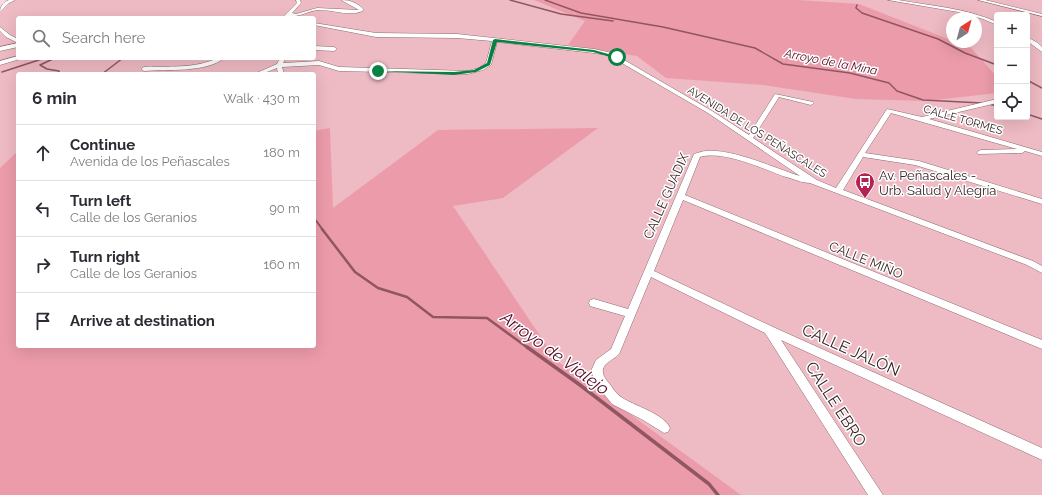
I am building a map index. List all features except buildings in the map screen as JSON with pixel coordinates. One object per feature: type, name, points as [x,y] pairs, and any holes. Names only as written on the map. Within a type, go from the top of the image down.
[{"type":"street","points":[[0,4],[5,0]]},
{"type":"street","points":[[0,7],[5,0]]},
{"type":"street","points":[[0,11],[8,2],[13,0]]},
{"type":"street","points":[[290,16],[299,3],[298,0]]},
{"type":"street","points":[[290,16],[312,10],[357,12],[362,10],[358,6],[343,0]]},
{"type":"street","points":[[890,0],[948,8],[982,16],[994,22]]},
{"type":"street","points":[[980,0],[1042,15]]},
{"type":"street","name":"AVENIDA DE LOS PEÑASCALES","points":[[316,24],[376,36],[457,36],[610,54],[710,112],[814,182],[1030,263],[1042,270]]},
{"type":"street","points":[[0,28],[8,36],[16,40]]},
{"type":"street","points":[[262,72],[279,65],[319,63],[339,69],[462,73],[481,69],[489,64],[495,40]]},
{"type":"street","points":[[1030,41],[1042,49]]},
{"type":"street","points":[[0,49],[16,45]]},
{"type":"street","points":[[316,48],[334,49]]},
{"type":"street","points":[[0,62],[16,58]]},
{"type":"street","points":[[144,69],[204,64],[218,60]]},
{"type":"street","points":[[281,72],[279,65],[282,60]]},
{"type":"street","points":[[750,138],[777,95],[811,103]]},
{"type":"street","points":[[923,119],[994,102]]},
{"type":"street","name":"CALLE TORMES","points":[[861,154],[889,110],[1042,154]]},
{"type":"street","name":"CALLE TORMES","points":[[981,152],[1031,151]]},
{"type":"street","name":"CALLE GUADIX","points":[[664,428],[647,416],[616,400],[600,381],[597,371],[600,363],[615,352],[697,156],[707,152],[726,155],[814,182]]},
{"type":"street","points":[[838,191],[861,154],[916,163],[1042,202]]},
{"type":"street","name":"CALLE MIÑO","points":[[680,196],[1042,345]]},
{"type":"street","points":[[1030,263],[1042,267]]},
{"type":"street","name":"CALLE JALÓN","points":[[648,272],[769,330],[1042,454]]},
{"type":"street","points":[[594,303],[631,314]]},
{"type":"street","name":"CALLE EBRO","points":[[769,330],[876,495]]},
{"type":"shaded area","points":[[12,0],[1042,0],[1042,495],[0,495],[0,13]]},
{"type":"shaded area","points":[[534,0],[798,0],[859,4],[946,38],[946,48],[971,48],[994,74],[994,93],[926,101],[856,99],[763,85],[666,78],[637,56],[568,45],[585,21]]},
{"type":"shaded area","points":[[330,128],[333,208],[438,130],[598,128],[503,198],[453,206],[557,361],[741,495],[0,495],[0,168],[16,153],[16,348],[316,348],[316,131]]},
{"type":"waterway","points":[[510,0],[561,14],[613,21]]},
{"type":"waterway","name":"Arroyo de la Mina","points":[[545,0],[581,13],[663,27],[755,48],[783,64],[850,73],[889,83],[897,91],[923,100],[982,103]]},
{"type":"waterway","points":[[857,5],[856,8],[862,13],[938,39],[965,53],[994,64]]},
{"type":"waterway","points":[[2,72],[39,60]]},
{"type":"waterway","name":"Arroyo de Vialejo","points":[[51,60],[40,65],[47,69],[59,72]]},
{"type":"waterway","points":[[105,72],[120,60]]},
{"type":"waterway","points":[[1030,82],[1042,88]]},
{"type":"waterway","name":"Arroyo de la Mina","points":[[989,104],[994,105]]},
{"type":"waterway","name":"Arroyo de la Mina","points":[[1030,115],[1042,119]]},
{"type":"waterway","name":"Arroyo de Vialejo","points":[[316,221],[323,230]]},
{"type":"waterway","name":"Arroyo de Vialejo","points":[[322,229],[355,272],[378,288],[407,297],[433,317],[487,318],[528,348]]},
{"type":"waterway","name":"Arroyo de Vialejo","points":[[527,347],[580,385],[709,484],[718,495]]},
{"type":"place","name":"Av. Peñascales - Urb. Salud y Alegría","points":[[865,199]]},
{"type":"route","points":[[378,71],[462,73],[475,71],[486,67],[489,64],[493,54],[495,40],[603,52],[617,57]]}]
